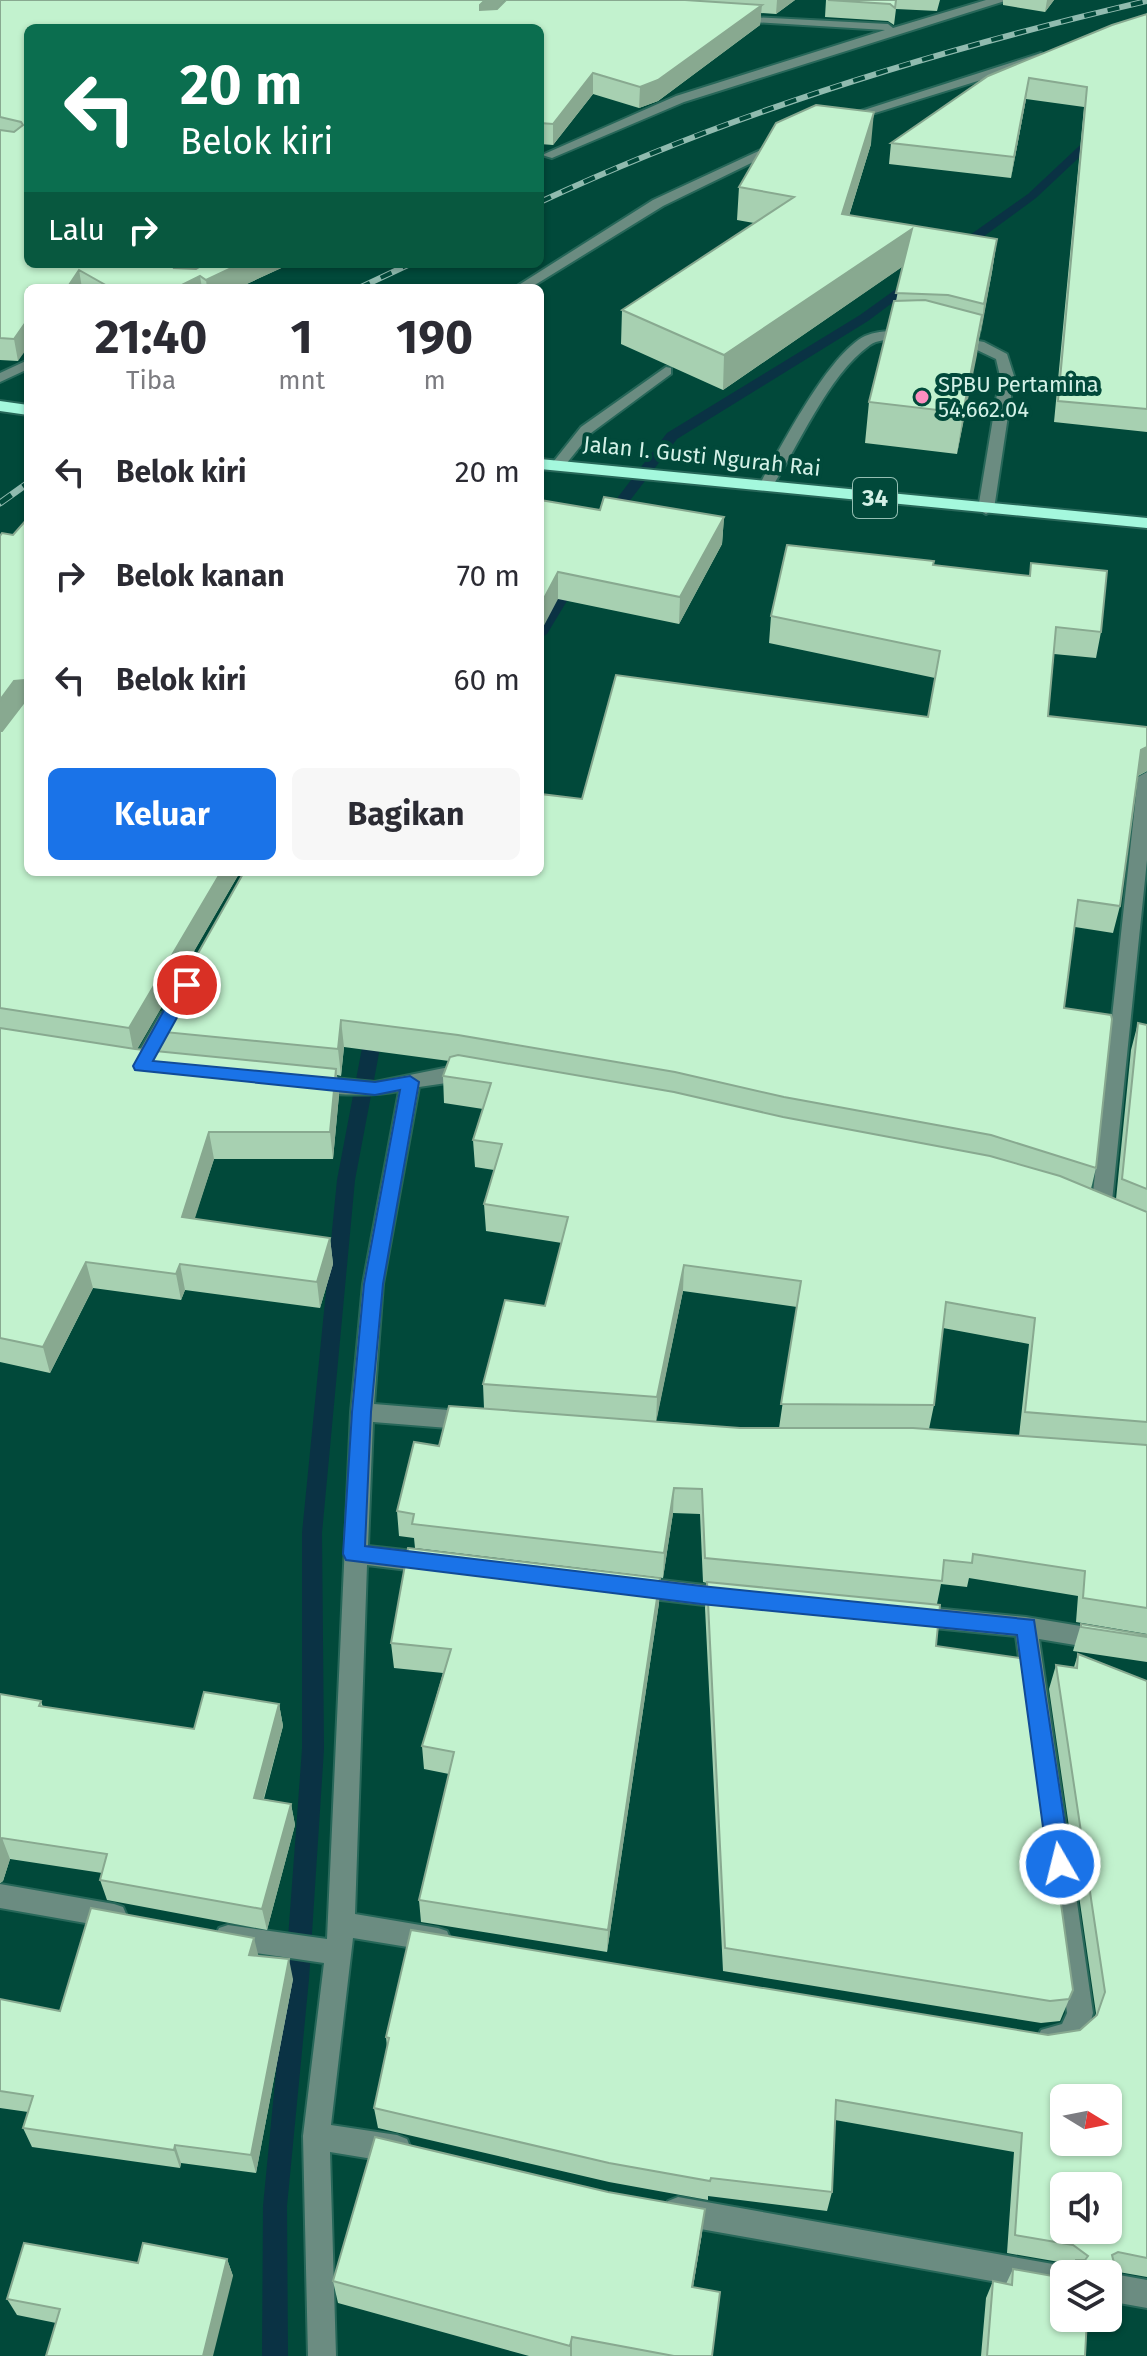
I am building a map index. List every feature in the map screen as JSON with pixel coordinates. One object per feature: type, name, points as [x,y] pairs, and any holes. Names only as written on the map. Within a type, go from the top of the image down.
[{"type":"highway","points":[[0,406],[24,409]]},
{"type":"highway","name":"Jalan I. Gusti Ngurah Rai","points":[[548,465],[1147,523]]},
{"type":"street","points":[[548,155],[680,99],[1002,0]]},
{"type":"street","points":[[729,18],[903,28]]},
{"type":"street","points":[[833,122],[1049,54]]},
{"type":"street","points":[[527,284],[658,203],[795,138]]},
{"type":"street","points":[[765,487],[810,413],[854,350],[872,338],[918,334],[979,345],[1002,357],[1007,376],[986,509]]},
{"type":"street","points":[[0,378],[24,366]]},
{"type":"street","points":[[548,465],[586,430],[666,371]]},
{"type":"street","points":[[1124,1221],[1094,1208],[1147,777]]},
{"type":"street","points":[[141,1066],[179,998]]},
{"type":"street","points":[[291,1081],[375,1089],[459,1072],[490,1077]]},
{"type":"street","points":[[322,2356],[316,2136],[342,1924],[354,1554],[362,1412],[373,1284],[410,1082]]},
{"type":"street","points":[[362,1412],[503,1423]]},
{"type":"street","points":[[354,1554],[448,1565]]},
{"type":"street","points":[[606,1584],[747,1600]]},
{"type":"street","points":[[887,1613],[1026,1627],[1147,1647]]},
{"type":"street","points":[[1026,1627],[1080,2013],[1077,2026],[1069,2036],[1058,2039],[1026,2036]]},
{"type":"street","points":[[0,1896],[134,1920]]},
{"type":"street","points":[[342,1924],[466,1944]]},
{"type":"street","points":[[209,1934],[339,1953]]},
{"type":"street","points":[[316,2136],[418,2154]]},
{"type":"street","points":[[655,2207],[1050,2278]]},
{"type":"street","points":[[1122,2290],[1147,2294]]},
{"type":"building","points":[[0,0],[485,0],[480,10],[497,9],[506,0],[685,0],[762,5],[658,80],[640,87],[593,73],[553,124],[544,123],[544,24],[24,24],[24,268],[232,268],[206,280],[200,276],[184,284],[104,284],[79,270],[70,284],[24,284],[24,325],[14,339],[0,338],[0,130],[14,132],[23,125],[0,117]]},
{"type":"building","points":[[828,0],[896,0],[895,8],[890,4]]},
{"type":"building","points":[[1147,14],[1147,409],[1058,401],[1087,87],[1029,78],[1014,157],[891,143],[988,76],[1112,25]]},
{"type":"building","points":[[816,105],[874,112],[842,214],[997,239],[984,304],[948,295],[896,293],[912,229],[724,355],[622,310],[794,197],[739,187],[776,123]]},
{"type":"building","points":[[925,300],[982,315],[963,413],[869,402],[894,301]]},
{"type":"building","points":[[604,497],[724,517],[680,597],[558,572],[544,598],[544,501],[600,510]]},
{"type":"building","points":[[24,523],[24,680],[14,681],[0,700],[0,536],[2,533],[13,535]]},
{"type":"building","points":[[787,545],[934,561],[933,565],[1030,576],[1031,563],[1107,571],[1101,632],[1056,627],[1048,716],[1147,727],[1147,747],[1141,750],[1120,906],[1078,900],[1064,1008],[1111,1015],[1112,1019],[1096,1168],[991,1135],[784,1097],[675,1072],[458,1035],[341,1020],[338,1049],[154,1031],[242,876],[544,876],[544,794],[582,799],[616,675],[928,717],[940,651],[771,616]]},
{"type":"building","points":[[24,702],[24,876],[219,876],[129,1028],[0,1008],[2,731]]},
{"type":"building","points":[[1138,1023],[1147,1025],[1147,1189],[1122,1179]]},
{"type":"building","points":[[0,1028],[135,1049],[336,1069],[330,1132],[209,1132],[182,1217],[330,1238],[317,1282],[180,1264],[176,1274],[86,1262],[43,1347],[0,1338]]},
{"type":"building","points":[[458,1055],[674,1092],[783,1117],[990,1156],[1060,1176],[1147,1212],[1147,1422],[1025,1412],[1035,1318],[946,1302],[934,1405],[781,1404],[801,1281],[684,1265],[657,1397],[483,1384],[505,1300],[545,1306],[568,1217],[484,1204],[502,1144],[473,1140],[491,1083],[443,1076],[450,1057]]},
{"type":"building","points":[[449,1406],[740,1428],[913,1428],[1147,1445],[1147,1608],[1083,1598],[1085,1571],[973,1554],[972,1563],[944,1560],[942,1581],[705,1558],[702,1489],[674,1488],[664,1553],[412,1524],[414,1514],[397,1511],[414,1442],[439,1446]]},
{"type":"building","points":[[408,1548],[660,1578],[608,1930],[419,1900],[454,1752],[422,1746],[451,1649],[391,1643]]},
{"type":"building","points":[[707,1582],[940,1605],[936,1646],[1027,1659],[1073,1990],[1069,1999],[1050,2001],[725,1948]]},
{"type":"building","points":[[1081,1624],[1147,1635],[1147,1637],[1081,1627]]},
{"type":"building","points":[[1078,1654],[1147,1681],[1147,2258],[1118,2252],[1112,2255],[1113,2260],[1085,2260],[1088,2256],[1067,2244],[1122,2244],[1122,2172],[1050,2172],[1050,2241],[1015,2235],[1022,2133],[836,2100],[832,2192],[711,2178],[710,2181],[609,2163],[374,2108],[389,2038],[386,2037],[411,1930],[1048,2035],[1080,2030],[1097,2015],[1105,1992],[1056,1665],[1077,1668]]},
{"type":"building","points":[[204,1692],[279,1704],[254,1798],[291,1804],[262,1909],[100,1880],[107,1854],[2,1838],[0,1843],[0,1694],[41,1701],[39,1706],[194,1729]]},
{"type":"building","points":[[91,1908],[254,1938],[249,1955],[289,1959],[251,2155],[175,2145],[174,2150],[23,2128],[33,2096],[0,2091],[0,1999],[60,2011]]},
{"type":"building","points":[[375,2137],[608,2192],[705,2209],[692,2287],[720,2292],[712,2356],[674,2356],[572,2337],[570,2346],[333,2281]]},
{"type":"building","points":[[24,2243],[138,2263],[143,2243],[227,2259],[203,2356],[46,2356],[60,2309],[7,2299]]},
{"type":"building","points":[[1013,2269],[1050,2276],[1050,2332],[1086,2332],[1085,2356],[987,2356],[993,2281],[1012,2285]]},
{"type":"waterway","points":[[957,250],[1032,196],[1098,134]]},
{"type":"waterway","points":[[607,521],[672,436],[864,318],[914,282]]},
{"type":"waterway","points":[[544,627],[572,581]]},
{"type":"waterway","points":[[275,2356],[275,2206],[297,1979],[313,1749],[312,1533],[346,1180],[375,1027]]},
{"type":"railway","points":[[544,200],[687,139],[838,86],[992,40],[1147,1]]},
{"type":"railway","points":[[368,284],[402,268]]},
{"type":"railway","points":[[0,503],[24,486]]},
{"type":"place","name":"SPBU Pertamina 54.662.04","points":[[922,397]]},
{"type":"route","points":[[187,985],[141,1066],[375,1089],[410,1082],[373,1284],[354,1554],[701,1595],[1026,1627],[1060,1864]]}]
